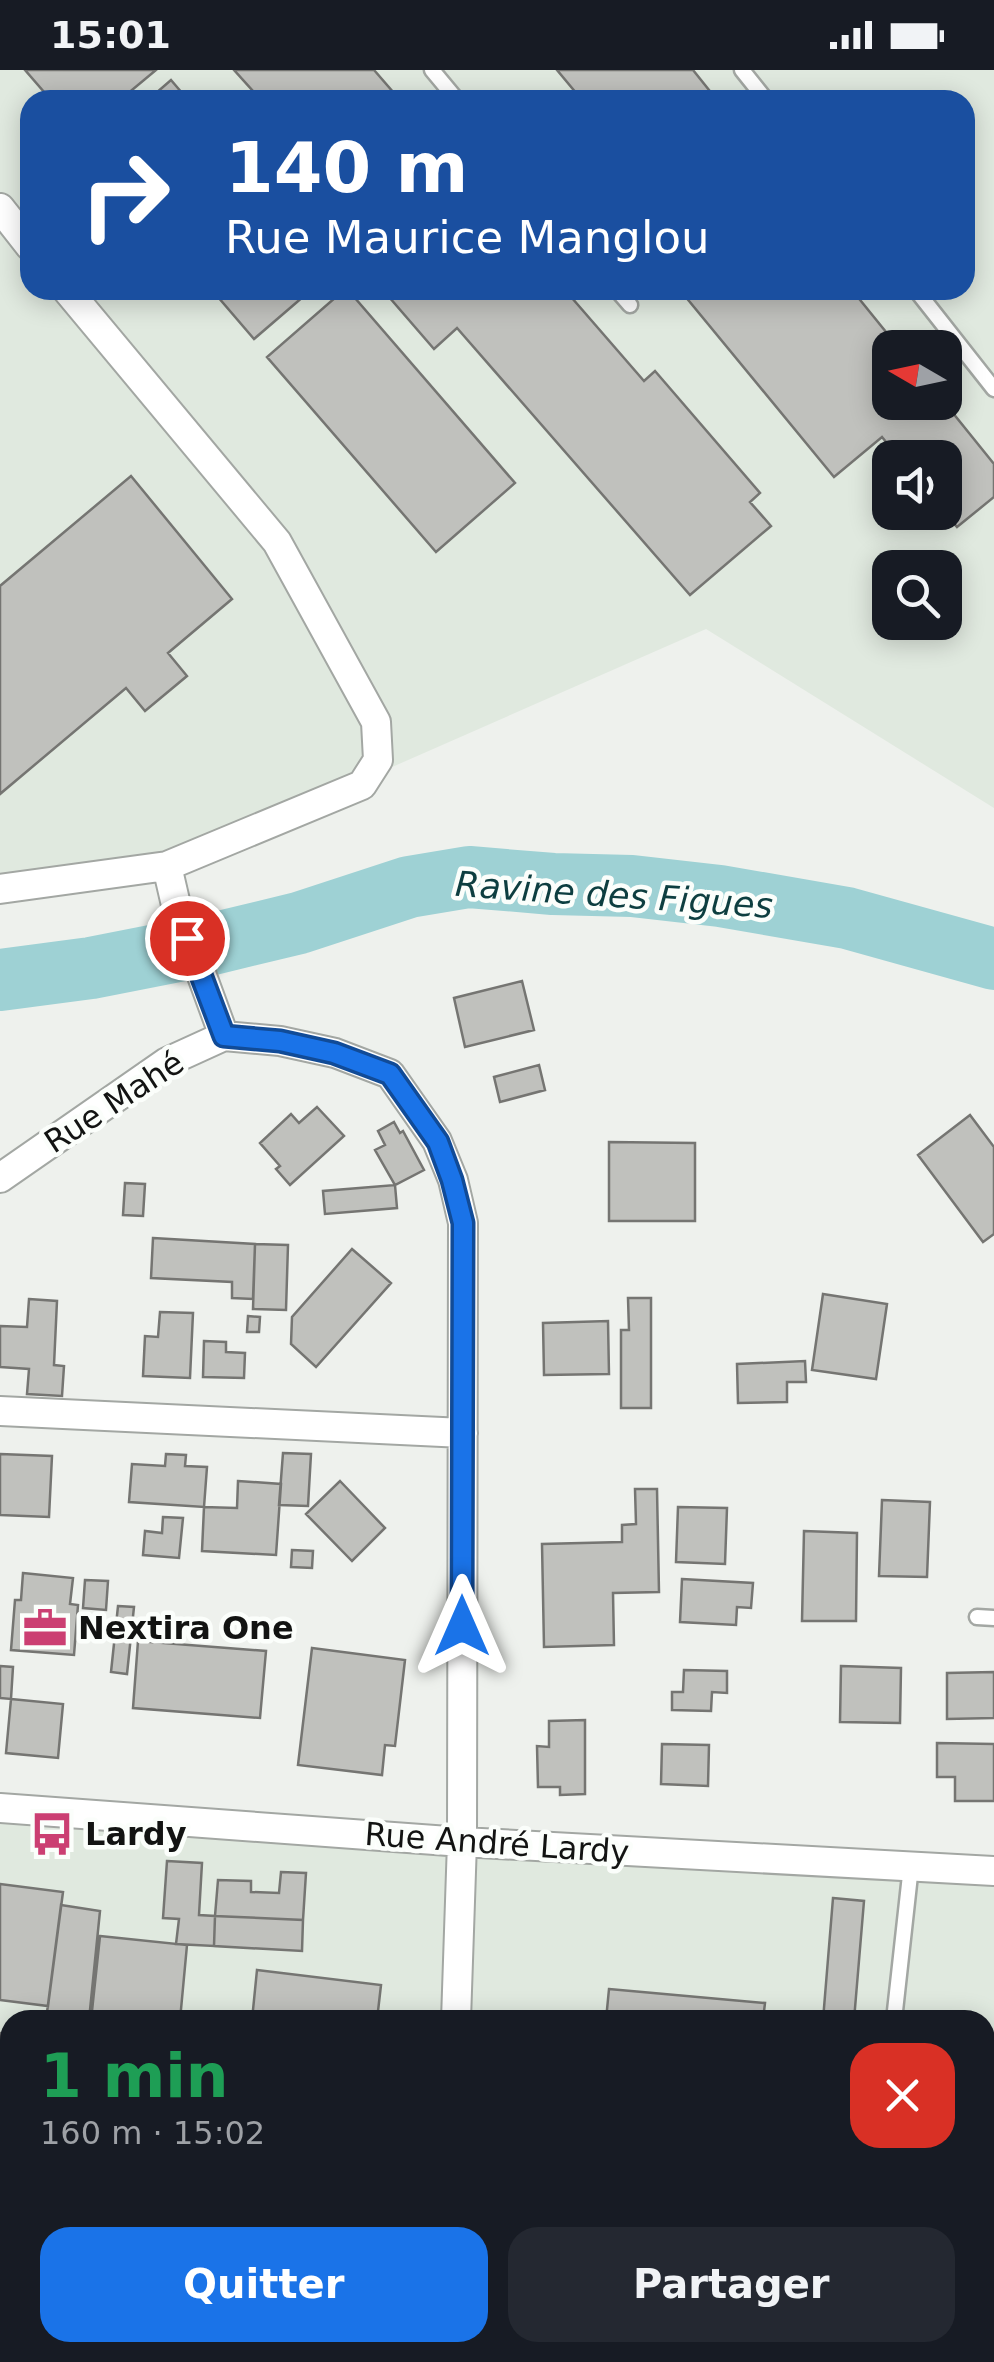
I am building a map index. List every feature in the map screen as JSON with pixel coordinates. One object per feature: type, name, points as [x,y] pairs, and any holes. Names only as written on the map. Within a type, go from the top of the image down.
[{"type":"street","points":[[0,208],[20,233]]},
{"type":"street","points":[[0,889],[167,866],[362,785],[378,760],[376,722],[277,542],[75,300]]},
{"type":"street","points":[[167,866],[176,905],[224,1036],[280,1041],[334,1053],[390,1074],[438,1142],[463,1223],[462,1842],[456,2010]]},
{"type":"street","name":"Rue Mahé","points":[[0,1178],[168,1062],[224,1036]]},
{"type":"street","points":[[0,1411],[463,1433]]},
{"type":"street","name":"Rue André Lardy","points":[[0,1808],[462,1842],[994,1871]]},
{"type":"lane","points":[[432,70],[449,90]]},
{"type":"lane","points":[[742,70],[758,90]]},
{"type":"lane","points":[[626,300],[630,305]]},
{"type":"lane","points":[[924,300],[994,388]]},
{"type":"lane","points":[[977,1617],[994,1618]]},
{"type":"lane","points":[[895,2010],[911,1866]]},
{"type":"shaded area","points":[[0,70],[994,70],[994,808],[706,629],[167,866],[0,889]]},
{"type":"shaded area","points":[[0,1808],[994,1871],[994,2010],[0,2010]]},
{"type":"building","points":[[25,70],[156,70],[132,90],[42,90]]},
{"type":"building","points":[[234,70],[374,70],[391,90],[252,90]]},
{"type":"building","points":[[557,70],[693,70],[709,90],[574,90]]},
{"type":"building","points":[[171,80],[180,90],[160,90]]},
{"type":"building","points":[[221,300],[299,300],[254,339]]},
{"type":"building","points":[[333,300],[357,300],[515,483],[436,552],[267,357]]},
{"type":"building","points":[[392,300],[574,300],[644,381],[655,371],[760,493],[750,502],[771,526],[690,595],[457,328],[434,349]]},
{"type":"building","points":[[688,300],[860,300],[884,330],[872,330],[872,420],[959,420],[994,464],[994,497],[962,523],[962,440],[882,437],[872,440],[872,445],[834,477]]},
{"type":"building","points":[[131,476],[232,599],[168,653],[187,676],[145,711],[126,688],[0,794],[0,586]]},
{"type":"building","points":[[522,981],[534,1030],[465,1047],[454,998]]},
{"type":"building","points":[[539,1065],[545,1090],[500,1102],[494,1077]]},
{"type":"building","points":[[317,1107],[344,1136],[290,1185],[260,1143],[291,1114],[299,1123]]},
{"type":"building","points":[[970,1115],[994,1147],[994,1234],[983,1242],[918,1155]]},
{"type":"building","points":[[394,1122],[424,1170],[395,1185],[375,1150],[385,1145],[378,1131]]},
{"type":"building","points":[[609,1142],[695,1143],[695,1221],[609,1221]]},
{"type":"building","points":[[125,1183],[145,1184],[143,1216],[123,1215]]},
{"type":"building","points":[[395,1185],[397,1208],[325,1214],[323,1191]]},
{"type":"building","points":[[153,1238],[255,1244],[253,1299],[232,1298],[232,1282],[151,1278]]},
{"type":"building","points":[[255,1244],[288,1245],[286,1310],[253,1309]]},
{"type":"building","points":[[352,1249],[391,1283],[316,1367],[291,1344],[292,1317]]},
{"type":"building","points":[[823,1294],[887,1304],[876,1379],[812,1370]]},
{"type":"building","points":[[628,1298],[651,1298],[651,1408],[621,1408],[621,1330],[629,1330]]},
{"type":"building","points":[[29,1299],[57,1301],[54,1365],[64,1366],[62,1396],[27,1394],[29,1369],[0,1367],[0,1326],[27,1327]]},
{"type":"building","points":[[160,1312],[193,1313],[190,1378],[143,1376],[145,1336],[158,1337]]},
{"type":"building","points":[[248,1316],[260,1317],[259,1332],[247,1332]]},
{"type":"building","points":[[608,1321],[609,1374],[544,1375],[543,1323]]},
{"type":"building","points":[[204,1341],[226,1342],[226,1352],[245,1353],[244,1378],[203,1377]]},
{"type":"building","points":[[805,1361],[806,1382],[787,1382],[787,1402],[738,1403],[737,1364]]},
{"type":"building","points":[[283,1453],[311,1454],[308,1506],[279,1505]]},
{"type":"building","points":[[0,1454],[52,1456],[49,1517],[0,1515]]},
{"type":"building","points":[[166,1454],[186,1455],[185,1466],[207,1467],[204,1507],[129,1502],[132,1464],[165,1466]]},
{"type":"building","points":[[238,1481],[281,1484],[276,1555],[202,1551],[204,1507],[237,1508]]},
{"type":"building","points":[[340,1481],[385,1528],[352,1561],[306,1514]]},
{"type":"building","points":[[635,1489],[657,1489],[659,1592],[613,1593],[614,1645],[544,1647],[542,1544],[622,1542],[622,1525],[636,1524]]},
{"type":"building","points":[[882,1500],[930,1502],[927,1577],[879,1576]]},
{"type":"building","points":[[678,1507],[727,1508],[725,1564],[676,1562]]},
{"type":"building","points":[[163,1517],[183,1518],[179,1558],[143,1555],[145,1531],[162,1533]]},
{"type":"building","points":[[804,1531],[857,1533],[856,1621],[802,1621]]},
{"type":"building","points":[[292,1550],[313,1551],[312,1568],[291,1567]]},
{"type":"building","name":"Nextira One","points":[[23,1573],[73,1578],[70,1604],[78,1605],[74,1655],[11,1650],[15,1600],[21,1600]]},
{"type":"building","points":[[682,1579],[753,1583],[751,1608],[737,1607],[736,1625],[680,1622]]},
{"type":"building","points":[[85,1580],[108,1581],[106,1610],[83,1608]]},
{"type":"building","points":[[118,1606],[134,1607],[127,1674],[111,1672]]},
{"type":"building","points":[[138,1641],[266,1651],[260,1718],[133,1708]]},
{"type":"building","points":[[312,1648],[405,1660],[395,1746],[385,1745],[382,1775],[298,1765]]},
{"type":"building","points":[[0,1666],[13,1667],[11,1699],[0,1698]]},
{"type":"building","points":[[841,1666],[901,1668],[900,1723],[840,1722]]},
{"type":"building","points":[[684,1670],[727,1671],[727,1693],[712,1692],[711,1711],[672,1710],[672,1692],[683,1692]]},
{"type":"building","points":[[994,1672],[994,1718],[947,1719],[947,1673]]},
{"type":"building","points":[[11,1699],[63,1704],[58,1758],[6,1753]]},
{"type":"building","points":[[585,1720],[585,1794],[560,1795],[560,1787],[538,1787],[537,1746],[549,1747],[549,1721]]},
{"type":"building","points":[[937,1743],[994,1744],[994,1801],[955,1801],[955,1777],[937,1777]]},
{"type":"building","points":[[662,1744],[709,1745],[708,1786],[661,1784]]},
{"type":"building","points":[[167,1861],[202,1863],[199,1915],[215,1916],[214,1946],[176,1944],[179,1919],[163,1918]]},
{"type":"building","points":[[281,1872],[306,1873],[303,1920],[215,1916],[218,1880],[251,1881],[251,1892],[279,1893]]},
{"type":"building","points":[[0,1884],[63,1892],[48,2006],[0,2000]]},
{"type":"building","points":[[833,1898],[864,1901],[855,2010],[824,2010]]},
{"type":"building","points":[[61,1905],[100,1911],[90,2010],[47,2010]]},
{"type":"building","points":[[215,1916],[303,1920],[302,1951],[214,1946]]},
{"type":"building","points":[[100,1936],[187,1945],[181,2010],[92,2010]]},
{"type":"building","points":[[257,1970],[381,1985],[378,2010],[253,2010]]},
{"type":"building","points":[[609,1989],[765,2003],[764,2010],[607,2010]]},
{"type":"waterway","name":"Ravine des Figues","points":[[0,980],[91,968],[208,945],[299,923],[409,887],[469,877],[632,886],[720,896],[847,918],[994,959]]},
{"type":"place","name":"Nextira One","points":[[45,1628]]},
{"type":"place","name":"Lardy","points":[[52,1834]]},
{"type":"route","points":[[187,938],[224,1036],[280,1041],[334,1053],[390,1074],[438,1142],[463,1223],[462,1626]]}]
